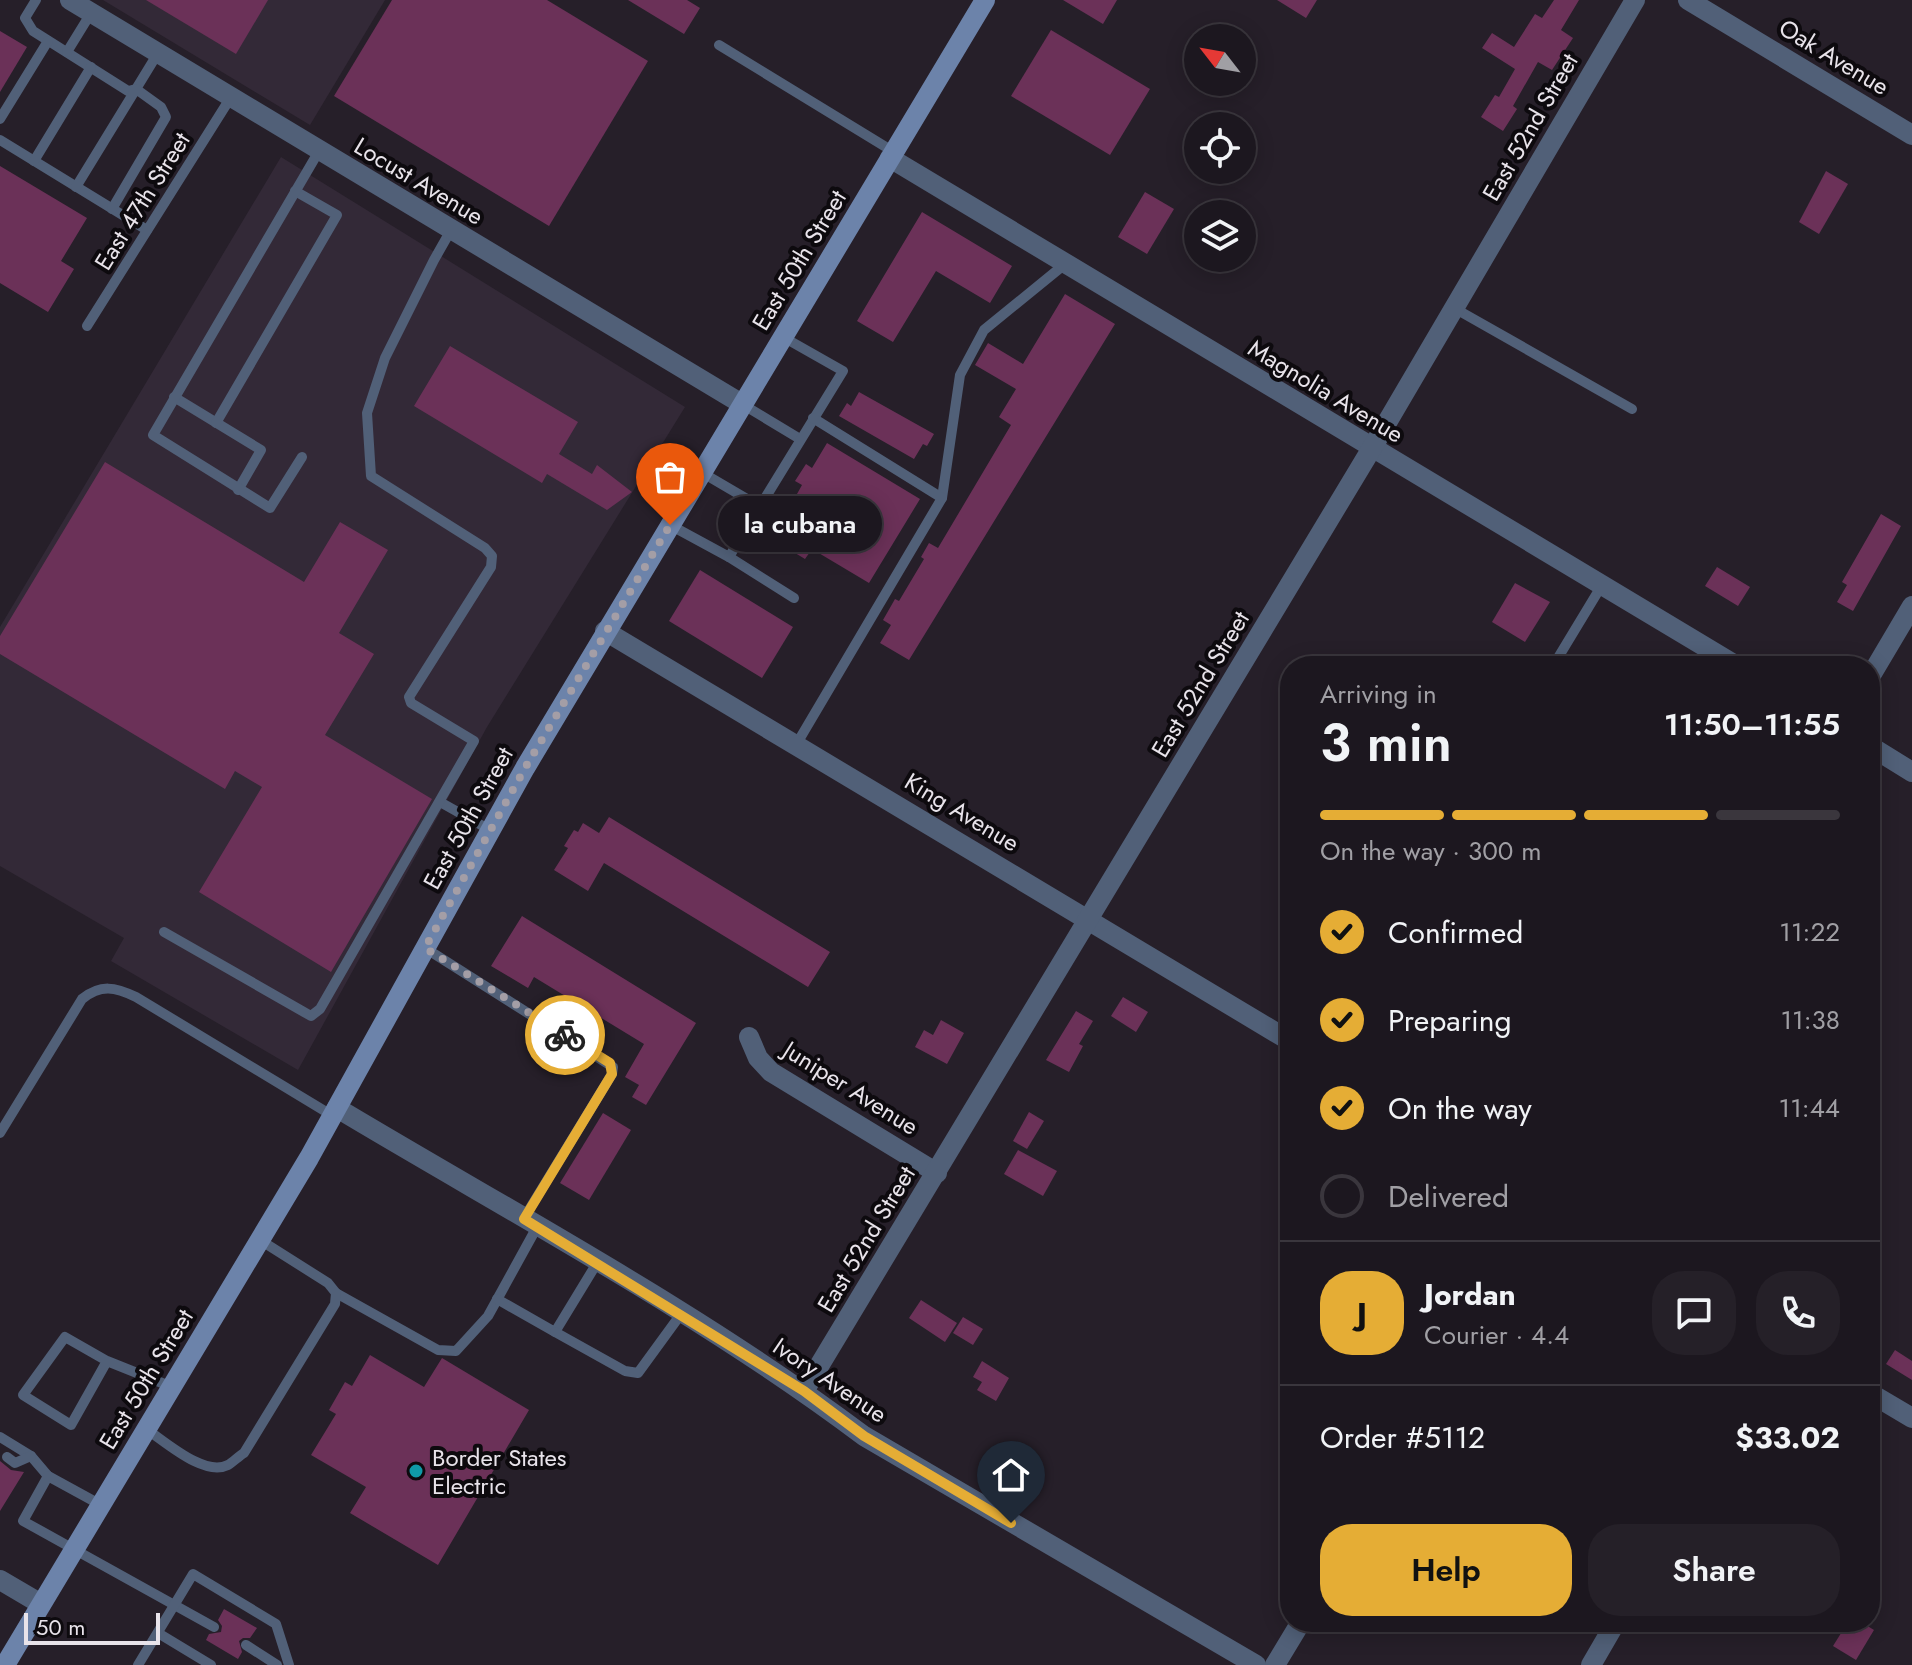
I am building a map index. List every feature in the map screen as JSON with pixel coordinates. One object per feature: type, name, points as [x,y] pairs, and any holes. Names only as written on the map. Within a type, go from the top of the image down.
[{"type":"main road","name":"East 50th Street","points":[[5,1665],[335,1112],[490,830],[605,631],[985,0]]},
{"type":"street","name":"Locust Avenue","points":[[70,0],[742,404]]},
{"type":"street","name":"East 52nd Street","points":[[804,1391],[1372,448],[1635,0]]},
{"type":"street","name":"Oak Avenue","points":[[1688,0],[1912,135]]},
{"type":"street","name":"Magnolia Avenue","points":[[892,155],[1065,264],[1720,656]]},
{"type":"street","points":[[1880,660],[1912,606]]},
{"type":"street","name":"King Avenue","points":[[605,631],[1280,1035]]},
{"type":"street","points":[[1880,752],[1912,772]]},
{"type":"street","name":"Juniper Avenue","points":[[749,1037],[758,1058],[771,1072],[937,1173]]},
{"type":"street","name":"Ivory Avenue","points":[[335,1112],[530,1223],[681,1314],[804,1391],[864,1436],[1256,1665]]},
{"type":"street","points":[[1880,1399],[1912,1418]]},
{"type":"street","points":[[0,1580],[41,1604]]},
{"type":"street","points":[[1275,1665],[1295,1632]]},
{"type":"street","points":[[1591,1665],[1610,1632]]},
{"type":"lane","points":[[36,0],[25,22],[48,41],[128,91],[136,89],[161,107],[166,117],[112,209]]},
{"type":"lane","points":[[67,52],[91,13]]},
{"type":"lane","points":[[0,119],[48,41]]},
{"type":"lane","points":[[719,45],[892,155]]},
{"type":"lane","points":[[76,187],[158,53]]},
{"type":"lane","points":[[34,161],[91,67]]},
{"type":"lane","name":"East 47th Street","points":[[87,326],[231,97]]},
{"type":"lane","points":[[0,140],[147,230]]},
{"type":"lane","points":[[302,457],[270,508],[153,435],[319,151]]},
{"type":"lane","points":[[216,423],[337,215],[295,191]]},
{"type":"lane","points":[[164,932],[311,1016],[320,1009],[474,741],[411,703],[409,697],[491,567],[492,556],[485,548],[371,476],[367,413],[385,358],[451,230]]},
{"type":"lane","points":[[796,745],[942,498],[960,375],[984,330],[1065,264]]},
{"type":"lane","points":[[1454,308],[1632,409]]},
{"type":"lane","points":[[729,557],[843,371],[783,337]]},
{"type":"lane","points":[[174,397],[261,450],[238,490]]},
{"type":"lane","points":[[742,404],[800,439]]},
{"type":"lane","points":[[813,418],[942,498]]},
{"type":"lane","points":[[701,472],[759,506]]},
{"type":"lane","points":[[670,525],[794,598]]},
{"type":"lane","points":[[1559,656],[1602,585]]},
{"type":"lane","points":[[440,802],[490,830]]},
{"type":"lane","points":[[260,1240],[328,1283],[336,1293],[438,1350],[456,1351],[488,1316],[530,1223],[612,1074],[613,1067],[425,948]]},
{"type":"lane","points":[[0,1133],[82,999],[92,991],[106,987],[136,997],[335,1112]]},
{"type":"lane","points":[[555,1332],[597,1263]]},
{"type":"lane","points":[[146,1429],[199,1462],[214,1468],[228,1465],[244,1453],[335,1304],[336,1293]]},
{"type":"lane","points":[[497,1299],[625,1371],[638,1373],[681,1314]]},
{"type":"lane","points":[[107,1361],[71,1425],[23,1395],[65,1337],[107,1361],[172,1387]]},
{"type":"lane","points":[[0,1437],[31,1456],[48,1476],[101,1505]]},
{"type":"lane","points":[[7,1457],[15,1463],[31,1456]]},
{"type":"lane","points":[[48,1476],[23,1521],[214,1627]]},
{"type":"lane","points":[[138,1665],[193,1574],[276,1624],[289,1665]]},
{"type":"lane","points":[[158,1633],[211,1665]]},
{"type":"lane","points":[[246,1645],[277,1665]]},
{"type":"shaded area","points":[[103,0],[385,0],[310,125]]},
{"type":"shaded area","points":[[281,157],[685,407],[487,727],[298,1070],[111,961],[124,938],[0,866],[0,627]]},
{"type":"building","points":[[146,0],[268,0],[236,54]]},
{"type":"building","points":[[392,0],[547,0],[648,61],[549,226],[334,96]]},
{"type":"building","points":[[628,0],[687,0],[700,8],[684,34]]},
{"type":"building","points":[[1063,0],[1117,0],[1103,24]]},
{"type":"building","points":[[1277,0],[1317,0],[1306,18]]},
{"type":"building","points":[[1554,0],[1579,0],[1561,30],[1573,38],[1552,70],[1538,62],[1513,106],[1517,109],[1503,131],[1481,117],[1495,95],[1499,97],[1515,69],[1482,48],[1492,33],[1514,47],[1535,14],[1542,18]]},
{"type":"building","points":[[1051,30],[1150,89],[1110,155],[1011,96]]},
{"type":"building","points":[[0,31],[27,47],[0,92]]},
{"type":"building","points":[[0,166],[87,218],[61,261],[74,269],[48,312],[0,283]]},
{"type":"building","points":[[1826,171],[1848,184],[1819,234],[1799,222]]},
{"type":"building","points":[[1145,192],[1174,209],[1147,254],[1118,237]]},
{"type":"building","points":[[922,212],[1012,266],[990,303],[936,271],[893,342],[857,321]]},
{"type":"building","points":[[1065,294],[1115,324],[909,660],[880,643],[891,625],[883,620],[895,599],[899,601],[924,559],[921,557],[929,543],[938,548],[1011,425],[999,417],[1016,389],[975,365],[988,343],[1023,364]]},
{"type":"building","points":[[450,346],[578,422],[559,454],[592,474],[597,465],[632,492],[607,510],[547,474],[542,483],[414,406]]},
{"type":"building","points":[[859,392],[934,434],[927,446],[923,444],[914,459],[839,416],[847,403],[851,406]]},
{"type":"building","points":[[827,443],[920,499],[869,583],[812,549],[805,559],[772,539],[802,485],[795,481],[806,464],[812,468]]},
{"type":"building","points":[[105,462],[304,582],[340,522],[388,550],[339,633],[374,654],[325,735],[432,799],[331,972],[199,892],[262,787],[235,771],[225,789],[0,654],[0,636]]},
{"type":"building","points":[[1881,514],[1901,526],[1853,611],[1837,602],[1847,585],[1842,582]]},
{"type":"building","points":[[1717,567],[1750,587],[1738,606],[1705,586]]},
{"type":"building","points":[[700,570],[793,627],[762,678],[669,621]]},
{"type":"building","points":[[1515,583],[1550,602],[1525,642],[1492,622]]},
{"type":"building","points":[[609,817],[830,952],[808,987],[604,863],[588,891],[554,870],[568,848],[564,846],[574,830],[578,832],[583,823],[599,833]]},
{"type":"building","points":[[522,916],[696,1023],[646,1105],[632,1097],[639,1085],[625,1077],[644,1044],[534,977],[528,988],[491,966]]},
{"type":"building","points":[[1123,997],[1148,1012],[1136,1032],[1111,1016]]},
{"type":"building","points":[[1076,1011],[1093,1021],[1079,1044],[1083,1046],[1069,1072],[1046,1060]]},
{"type":"building","points":[[941,1020],[964,1033],[947,1064],[915,1047],[924,1030],[933,1035]]},
{"type":"building","points":[[1029,1112],[1044,1121],[1027,1149],[1013,1141]]},
{"type":"building","points":[[603,1113],[631,1130],[589,1200],[560,1183]]},
{"type":"building","points":[[1018,1150],[1057,1171],[1043,1196],[1004,1174]]},
{"type":"building","points":[[921,1300],[957,1323],[945,1342],[909,1318]]},
{"type":"building","points":[[963,1317],[983,1329],[973,1345],[953,1333]]},
{"type":"building","points":[[1895,1350],[1912,1361],[1912,1380],[1886,1364]]},
{"type":"building","name":"Border States Electric","points":[[370,1355],[424,1387],[442,1358],[529,1410],[438,1565],[350,1513],[366,1487],[311,1455],[336,1414],[329,1410],[345,1382],[352,1386]]},
{"type":"building","points":[[982,1361],[1009,1378],[996,1401],[977,1390],[982,1382],[973,1377]]},
{"type":"building","points":[[0,1461],[11,1470],[24,1472],[0,1511]]},
{"type":"building","points":[[224,1609],[257,1628],[250,1638],[239,1641],[242,1652],[238,1659],[206,1640],[209,1634],[221,1632],[222,1626],[218,1620]]},
{"type":"building","points":[[1842,1632],[1873,1632],[1856,1660],[1833,1646]]},
{"type":"way so far","points":[[565,1035],[425,948],[525,768],[670,525]]},
{"type":"place","name":"la cubana","points":[[670,525]]},
{"type":"place","name":"Border States Electric","points":[[416,1471]]},
{"type":"route","points":[[565,1035],[610,1063],[612,1074],[524,1219],[804,1391],[864,1436],[1011,1523]]}]
